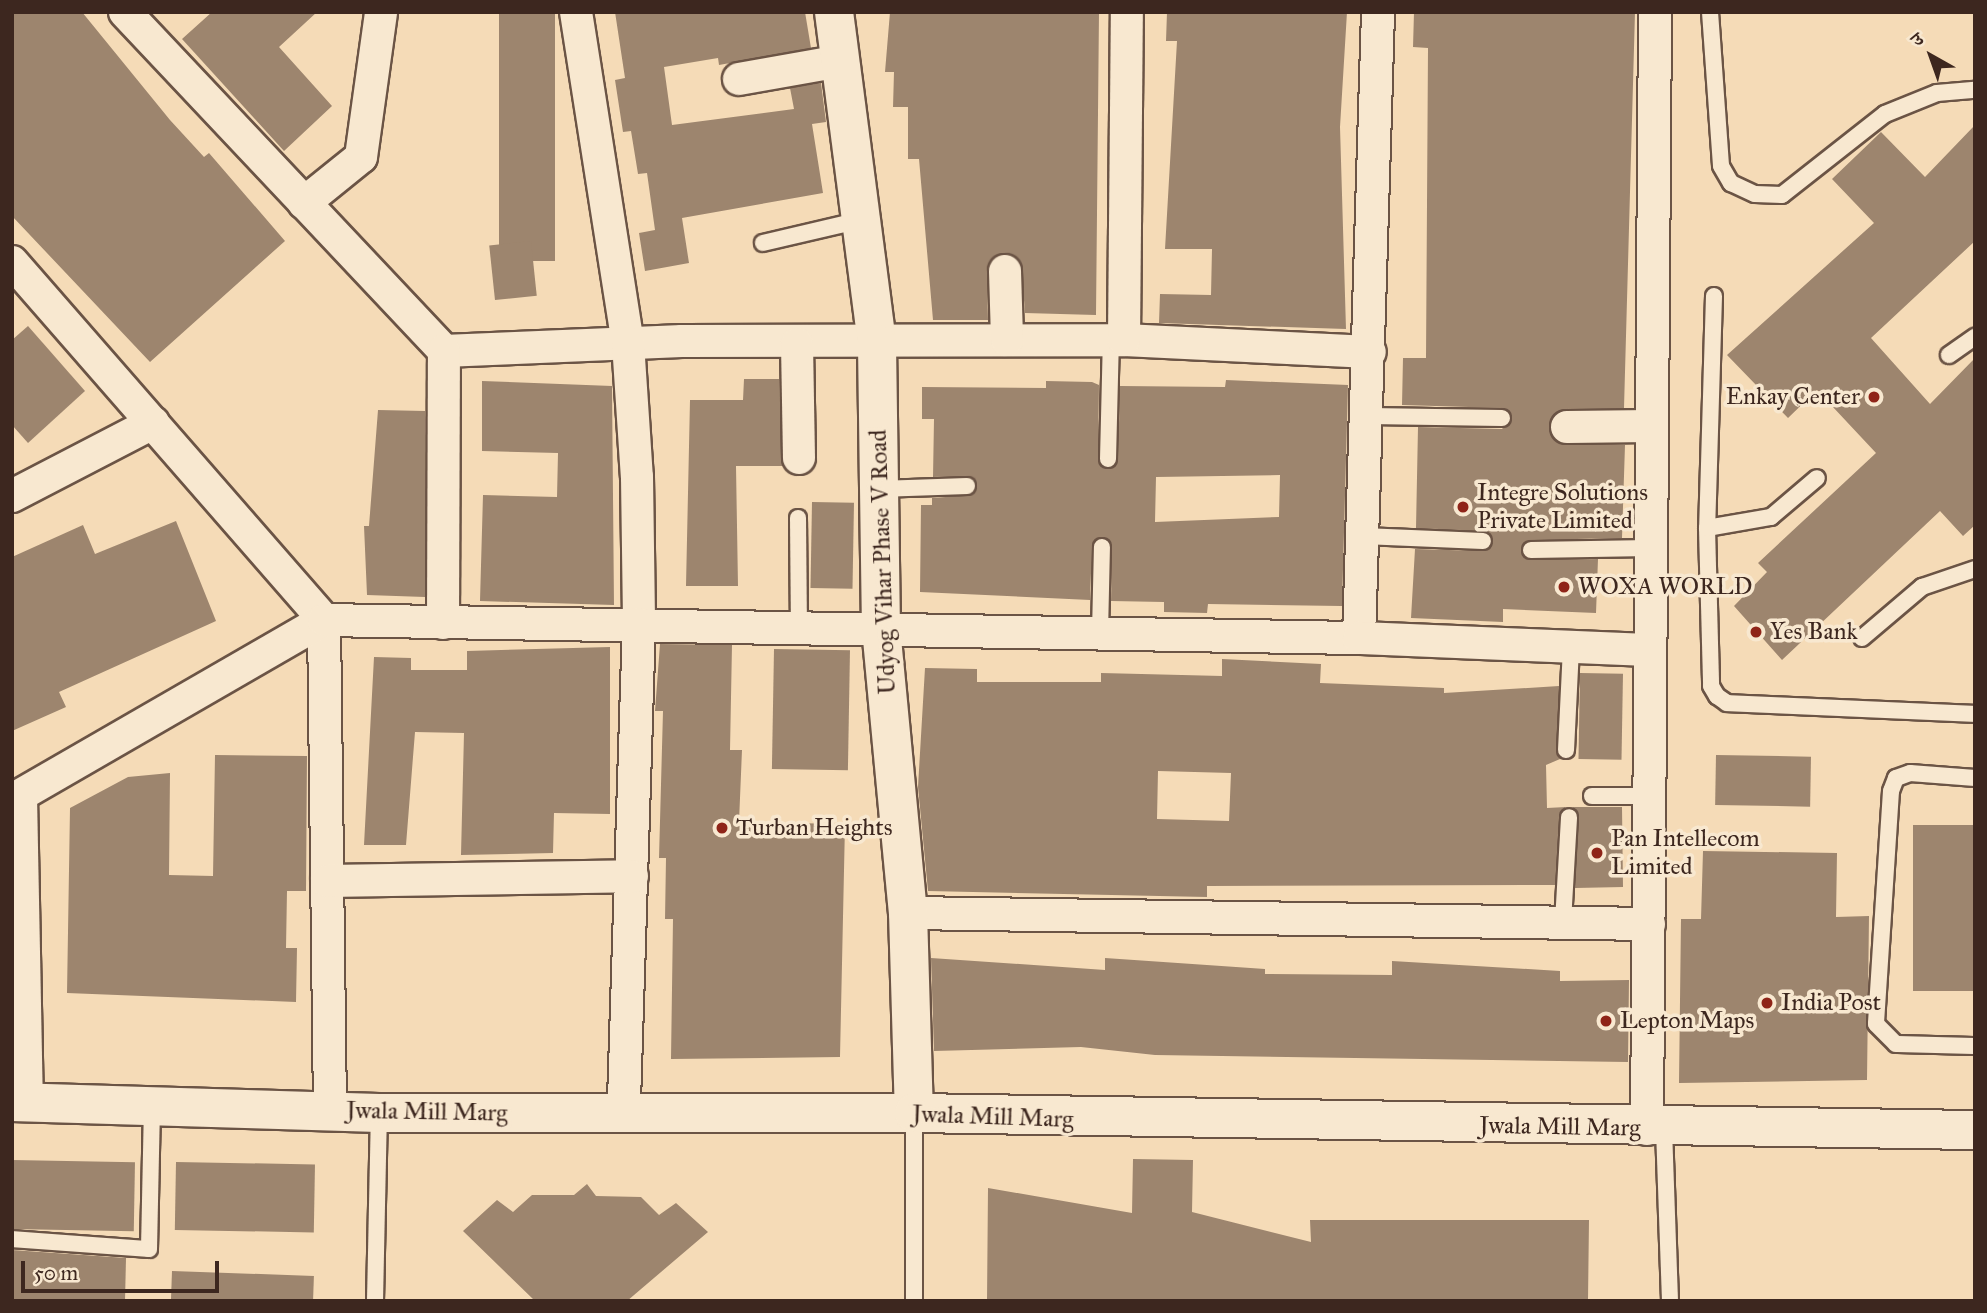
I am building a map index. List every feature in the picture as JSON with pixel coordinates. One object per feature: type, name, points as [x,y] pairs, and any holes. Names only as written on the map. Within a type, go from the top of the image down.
[{"type":"street","points":[[125,12],[444,351],[443,623]]},
{"type":"street","points":[[304,203],[361,157],[381,12]]},
{"type":"street","points":[[576,12],[628,343],[639,624],[624,1113]]},
{"type":"street","name":"Udyog Vihar Phase V Road","points":[[834,12],[877,344],[881,628],[908,913],[914,1113]]},
{"type":"street","points":[[1118,340],[1128,12]]},
{"type":"street","points":[[1359,638],[1370,352],[1378,12]]},
{"type":"street","points":[[1655,12],[1647,796],[1655,1129]]},
{"type":"street","points":[[740,79],[841,61]]},
{"type":"street","points":[[12,262],[324,620],[330,1110]]},
{"type":"street","points":[[1005,271],[1007,340]]},
{"type":"street","points":[[444,351],[628,343],[877,344],[1118,340],[1370,352]]},
{"type":"street","points":[[797,344],[799,458]]},
{"type":"street","points":[[12,496],[153,423]]},
{"type":"street","points":[[1567,427],[1650,426]]},
{"type":"street","points":[[19,1102],[16,798],[324,620],[799,625],[1359,638],[1650,650]]},
{"type":"street","points":[[327,881],[632,876]]},
{"type":"street","points":[[908,913],[1649,924]]},
{"type":"street","name":"Jwala Mill Marg","points":[[19,1102],[379,1113],[914,1113],[1655,1129],[1975,1130]]},
{"type":"lane","points":[[1710,12],[1721,166],[1731,183],[1755,194],[1782,195],[1885,114],[1937,93],[1975,90]]},
{"type":"lane","points":[[763,243],[861,220]]},
{"type":"lane","points":[[1714,296],[1707,528],[1711,686],[1717,696],[1727,703],[1975,714]]},
{"type":"lane","points":[[1949,355],[1975,337]]},
{"type":"lane","points":[[1108,459],[1118,340]]},
{"type":"lane","points":[[1368,416],[1502,418]]},
{"type":"lane","points":[[1707,528],[1771,517],[1817,478]]},
{"type":"lane","points":[[879,489],[967,486]]},
{"type":"lane","points":[[798,518],[799,625]]},
{"type":"lane","points":[[1363,536],[1483,541]]},
{"type":"lane","points":[[1100,633],[1102,547]]},
{"type":"lane","points":[[1531,550],[1650,548]]},
{"type":"lane","points":[[1863,638],[1922,587],[1975,569]]},
{"type":"lane","points":[[1566,750],[1571,647]]},
{"type":"lane","points":[[1975,778],[1910,772],[1896,778],[1891,790],[1876,1024],[1896,1044],[1975,1046]]},
{"type":"lane","points":[[1592,796],[1647,796]]},
{"type":"lane","points":[[1563,922],[1569,817]]},
{"type":"lane","points":[[12,1239],[149,1249],[152,1105]]},
{"type":"lane","points":[[375,1301],[379,1113]]},
{"type":"lane","points":[[914,1113],[914,1301]]},
{"type":"lane","points":[[1655,1129],[1670,1301]]},
{"type":"building","points":[[12,12],[82,12],[170,120],[204,157],[209,153],[285,241],[150,362],[12,216]]},
{"type":"building","points":[[212,12],[317,12],[279,47],[332,106],[284,151],[182,39]]},
{"type":"building","points":[[499,12],[555,12],[555,261],[499,261]]},
{"type":"building","points":[[615,12],[805,12],[811,48],[719,65],[718,58],[664,67],[672,125],[794,109],[790,88],[821,83],[826,122],[812,124],[823,193],[682,218],[689,263],[645,271],[639,233],[655,230],[647,173],[638,174],[631,131],[623,132],[615,80],[625,78]]},
{"type":"building","points":[[890,12],[1099,12],[1096,315],[1025,313],[1021,262],[1004,253],[987,271],[988,320],[933,320],[919,159],[908,159],[908,107],[893,107],[894,72],[885,72]]},
{"type":"building","points":[[1167,12],[1347,12],[1340,127],[1346,329],[1159,323],[1160,294],[1211,295],[1212,249],[1165,249],[1177,41],[1166,41]]},
{"type":"building","points":[[1414,12],[1635,12],[1624,408],[1566,409],[1549,427],[1552,437],[1567,445],[1625,445],[1622,538],[1531,540],[1521,550],[1530,560],[1598,559],[1596,613],[1503,609],[1503,622],[1411,618],[1415,549],[1483,551],[1493,542],[1484,531],[1416,528],[1418,427],[1502,429],[1512,417],[1502,408],[1402,405],[1403,358],[1426,358],[1428,48],[1413,47]]},
{"type":"building","name":"Enkay Center","points":[[1975,125],[1975,241],[1871,338],[1930,404],[1975,358],[1975,525],[1963,536],[1940,511],[1782,660],[1734,606],[1767,572],[1758,563],[1876,453],[1817,390],[1788,418],[1727,355],[1874,223],[1832,179],[1881,132],[1925,177]]},
{"type":"building","points":[[531,241],[537,296],[495,300],[489,245]]},
{"type":"building","points":[[28,326],[85,391],[28,443],[12,425],[12,340]]},
{"type":"building","points":[[744,379],[779,379],[783,466],[736,466],[738,586],[686,586],[690,400],[743,400]]},
{"type":"building","points":[[1226,380],[1348,385],[1342,606],[1208,604],[1207,613],[1164,612],[1164,602],[1111,601],[1112,547],[1103,537],[1092,546],[1090,600],[920,592],[921,505],[932,505],[932,498],[972,495],[977,486],[967,476],[933,477],[934,419],[922,419],[922,387],[1046,388],[1046,381],[1092,382],[1099,385],[1098,459],[1108,469],[1118,459],[1120,386],[1225,387]],"holes":[[[1280,475],[1279,517],[1155,522],[1156,477]]]},
{"type":"building","points":[[482,381],[612,386],[614,605],[480,601],[483,495],[557,497],[558,453],[482,451]]},
{"type":"building","points":[[378,410],[425,411],[425,597],[367,595],[364,526],[369,526]]},
{"type":"building","points":[[812,502],[854,503],[852,589],[810,588]]},
{"type":"building","points":[[176,521],[216,621],[59,692],[66,707],[12,731],[12,557],[83,525],[95,554]]},
{"type":"building","points":[[660,644],[732,645],[730,750],[742,750],[739,822],[845,824],[840,1057],[671,1059],[673,919],[665,919],[666,858],[659,858],[663,711],[655,711]]},
{"type":"building","points":[[610,647],[610,814],[554,813],[553,853],[461,855],[464,733],[415,732],[406,845],[364,845],[374,657],[411,658],[411,670],[467,670],[467,651]]},
{"type":"building","points":[[774,649],[850,650],[848,770],[772,769]]},
{"type":"building","points":[[1222,659],[1321,664],[1320,683],[1444,688],[1444,693],[1559,686],[1560,759],[1546,765],[1547,808],[1566,807],[1559,816],[1555,885],[1207,886],[1207,897],[928,891],[918,787],[925,668],[977,669],[977,682],[1101,682],[1101,673],[1222,676]],"holes":[[[1158,771],[1231,773],[1229,821],[1157,819]]]},
{"type":"building","points":[[1580,673],[1623,674],[1621,760],[1578,759]]},
{"type":"building","points":[[215,755],[307,756],[306,891],[287,891],[286,948],[297,948],[296,1002],[67,993],[70,808],[128,777],[170,773],[169,875],[213,876]]},
{"type":"building","points":[[1716,755],[1811,757],[1810,807],[1715,805]]},
{"type":"building","points":[[1572,807],[1622,807],[1623,887],[1575,888],[1579,818]]},
{"type":"building","points":[[1913,825],[1975,825],[1975,991],[1913,991]]},
{"type":"building","points":[[1703,851],[1837,853],[1836,917],[1869,916],[1867,1080],[1679,1083],[1681,919],[1701,919]]},
{"type":"building","points":[[931,958],[1105,970],[1105,958],[1265,969],[1265,974],[1392,975],[1392,961],[1560,971],[1560,981],[1629,980],[1628,1062],[1155,1055],[1081,1047],[934,1051]]},
{"type":"building","points":[[1133,1159],[1193,1160],[1192,1212],[1311,1242],[1310,1220],[1589,1220],[1588,1301],[987,1301],[988,1188],[1132,1213]]},
{"type":"building","points":[[12,1160],[135,1162],[134,1231],[12,1229]]},
{"type":"building","points":[[176,1162],[315,1164],[314,1232],[175,1230]]},
{"type":"building","points":[[587,1184],[596,1196],[641,1197],[659,1215],[676,1203],[708,1232],[627,1301],[535,1301],[463,1231],[497,1200],[513,1212],[532,1195],[574,1195]]},
{"type":"building","points":[[12,1250],[126,1258],[125,1301],[12,1301]]},
{"type":"building","points":[[172,1271],[314,1276],[313,1301],[171,1301]]},
{"type":"place","name":"Enkay Center","points":[[1874,397]]},
{"type":"place","name":"Integre Solutions Private Limited","points":[[1463,507]]},
{"type":"place","name":"WOXA WORLD","points":[[1564,587]]},
{"type":"place","name":"Yes Bank","points":[[1756,632]]},
{"type":"place","name":"Turban Heights","points":[[722,828]]},
{"type":"place","name":"Pan Intellecom Limited","points":[[1597,853]]},
{"type":"place","name":"India Post","points":[[1767,1003]]},
{"type":"place","name":"Lepton Maps","points":[[1606,1021]]}]
